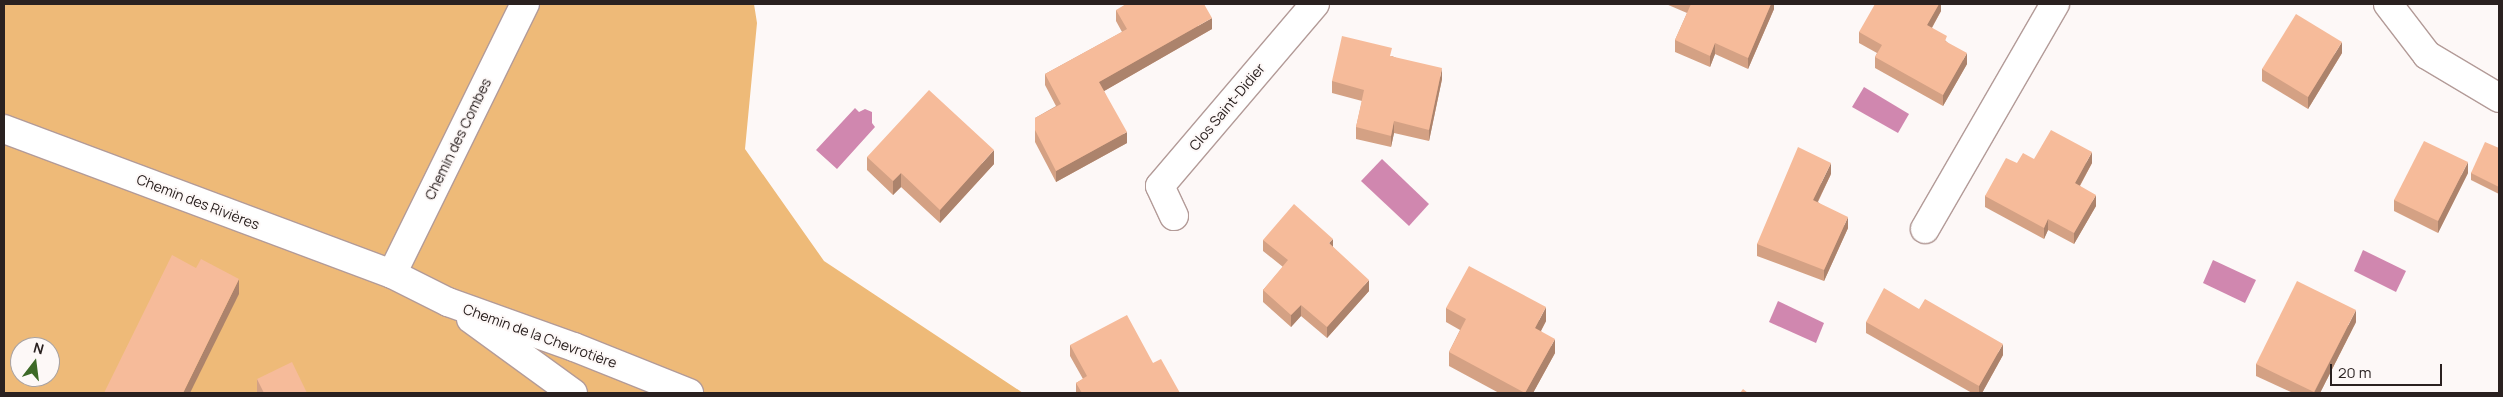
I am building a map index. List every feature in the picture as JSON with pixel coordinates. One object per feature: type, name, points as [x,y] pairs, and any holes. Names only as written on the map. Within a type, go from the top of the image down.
[{"type":"street","name":"Chemin des Combes","points":[[392,274],[525,4]]},
{"type":"street","name":"Clos Saint-Didier","points":[[1174,216],[1160,186],[1316,4]]},
{"type":"street","points":[[1925,229],[2055,4]]},
{"type":"street","points":[[2388,4],[2427,55],[2499,98]]},
{"type":"street","name":"Chemin des Rivières","points":[[4,128],[392,274]]},
{"type":"street","name":"Chemin de la Chevrotière","points":[[392,274],[448,302],[574,346],[689,393]]},
{"type":"street","points":[[448,302],[573,393]]},
{"type":"shaded area","points":[[4,4],[754,4],[757,23],[745,149],[824,261],[1023,393],[4,393]]},
{"type":"shaded area","points":[[1864,87],[1909,114],[1898,133],[1852,107]]},
{"type":"shaded area","points":[[855,108],[859,112],[865,109],[872,112],[872,123],[875,127],[837,169],[816,150]]},
{"type":"shaded area","points":[[1382,159],[1429,204],[1409,226],[1361,181]]},
{"type":"shaded area","points":[[2363,250],[2406,271],[2396,292],[2354,271]]},
{"type":"shaded area","points":[[2213,260],[2256,280],[2245,303],[2203,283]]},
{"type":"shaded area","points":[[1778,301],[1824,323],[1816,343],[1769,322]]},
{"type":"building","points":[[1126,4],[1204,4],[1212,18],[1099,82],[1127,132],[1056,171],[1035,130],[1035,118],[1061,104],[1045,74],[1127,29],[1116,10]]},
{"type":"building","points":[[1691,4],[1771,4],[1748,58],[1715,43],[1710,56],[1675,40]]},
{"type":"building","points":[[1875,4],[1939,4],[1927,25],[1947,36],[1945,41],[1967,53],[1943,95],[1875,57],[1882,45],[1859,32]]},
{"type":"building","points":[[2296,14],[2342,42],[2308,97],[2262,69]]},
{"type":"building","points":[[1342,36],[1392,48],[1390,56],[1442,68],[1429,130],[1394,121],[1391,136],[1356,127],[1364,90],[1332,81]]},
{"type":"building","points":[[929,90],[994,150],[940,210],[901,173],[893,181],[867,157]]},
{"type":"building","points":[[2051,130],[2092,152],[2075,183],[2096,195],[2074,233],[2048,219],[2044,228],[1985,196],[2006,158],[2017,163],[2023,153],[2034,159]]},
{"type":"building","points":[[2424,141],[2468,162],[2438,221],[2394,200]]},
{"type":"building","points":[[2485,142],[2499,148],[2499,187],[2471,173]]},
{"type":"building","points":[[1798,147],[1831,163],[1813,200],[1848,217],[1824,270],[1757,244]]},
{"type":"building","points":[[1294,204],[1333,239],[1329,243],[1369,280],[1327,327],[1301,305],[1291,315],[1263,290],[1288,260],[1263,240]]},
{"type":"building","points":[[172,255],[196,268],[201,259],[239,279],[183,393],[104,393]]},
{"type":"building","points":[[1469,266],[1546,307],[1535,328],[1555,339],[1525,393],[1449,352],[1466,319],[1446,308]]},
{"type":"building","points":[[2297,281],[2356,310],[2314,392],[2256,364]]},
{"type":"building","points":[[1884,288],[1919,309],[1925,299],[2003,344],[1979,386],[1866,322]]},
{"type":"building","points":[[1127,315],[1153,363],[1161,359],[1180,393],[1082,393],[1076,383],[1087,376],[1070,345]]},
{"type":"building","points":[[292,362],[307,393],[264,393],[257,379]]},
{"type":"building","points":[[1743,389],[1748,393],[1740,393]]}]
